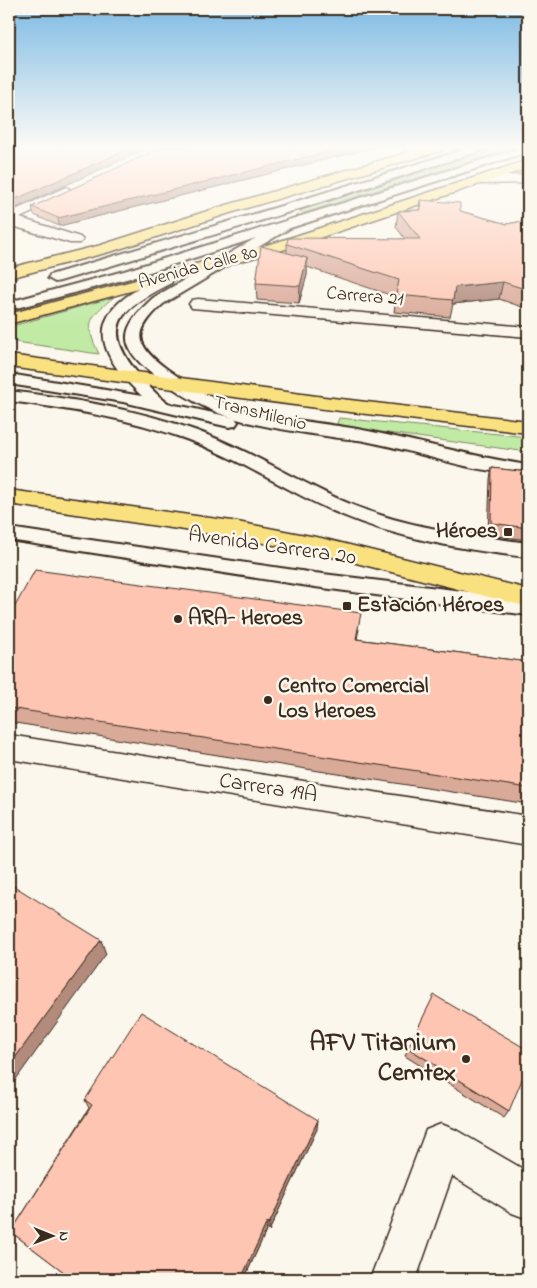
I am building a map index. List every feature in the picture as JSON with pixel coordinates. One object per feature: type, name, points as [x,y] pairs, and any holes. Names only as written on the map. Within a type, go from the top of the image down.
[{"type":"highway","name":"Avenida Calle 80","points":[[9,273],[107,248],[235,207]]},
{"type":"highway","name":"Avenida Calle 80","points":[[9,319],[232,259],[400,207]]},
{"type":"highway","points":[[46,247],[225,210]]},
{"type":"highway","points":[[9,361],[528,427]]},
{"type":"highway","points":[[9,497],[232,529],[312,544],[377,558],[528,598]]},
{"type":"street","points":[[9,219],[34,207]]},
{"type":"street","points":[[9,219],[75,240]]},
{"type":"street","name":"Carrera 21","points":[[198,304],[528,332]]},
{"type":"street","name":"Carrera 19A","points":[[9,747],[528,831]]},
{"type":"street","points":[[393,1279],[442,1145],[528,1197]]},
{"type":"lane","name":"TransMilenio","points":[[216,445],[163,407],[134,378],[118,359],[112,343],[110,328],[119,310],[132,299],[172,276],[211,249],[292,207]]},
{"type":"lane","name":"TransMilenio","points":[[41,282],[292,207]]},
{"type":"lane","name":"TransMilenio","points":[[9,306],[129,274],[346,207]]},
{"type":"lane","name":"TransMilenio","points":[[284,227],[232,259],[158,300],[139,318],[134,337],[139,353],[147,363],[206,401],[223,409],[334,432],[365,436],[482,463]]},
{"type":"lane","name":"TransMilenio","points":[[9,379],[123,398],[247,425],[528,470]]},
{"type":"lane","name":"TransMilenio","points":[[9,396],[121,414],[163,425],[216,445]]},
{"type":"lane","points":[[216,445],[312,493],[364,516],[414,533],[528,550]]},
{"type":"lane","name":"Avenida Carrera 20","points":[[9,534],[315,580],[528,607]]},
{"type":"green space","points":[[312,207],[322,207],[303,213],[299,211]]},
{"type":"green space","points":[[114,297],[99,310],[91,322],[91,335],[99,354],[9,341],[9,327]]},
{"type":"green space","points":[[339,418],[528,437],[528,452],[336,426]]},
{"type":"building","points":[[32,207],[102,207],[58,218]]},
{"type":"building","points":[[421,207],[460,207],[460,211],[507,224],[528,220],[528,290],[503,282],[455,287],[453,300],[396,295],[399,280],[287,244],[288,238],[420,239],[398,211],[421,210]]},
{"type":"building","points":[[261,246],[307,258],[300,286],[256,283]]},
{"type":"building","points":[[492,468],[528,472],[528,528],[491,523]]},
{"type":"building","name":"Centro Comercial Los Heroes","points":[[35,570],[361,613],[356,639],[528,662],[528,788],[9,708],[9,617]]},
{"type":"building","points":[[9,883],[101,940],[9,1066]]},
{"type":"building","name":"AFV Titanium Cemtex","points":[[434,995],[528,1050],[528,1065],[509,1111],[408,1048]]},
{"type":"building","points":[[141,1012],[318,1120],[241,1279],[73,1279],[11,1232],[92,1105],[85,1100]]},
{"type":"place","name":"Héroes","points":[[508,532]]},
{"type":"place","name":"Estación Héroes","points":[[347,606]]},
{"type":"place","name":"ARA- Heroes","points":[[178,619]]},
{"type":"place","name":"Centro Comercial Los Heroes","points":[[268,700]]},
{"type":"place","name":"AFV Titanium Cemtex","points":[[466,1059]]}]
